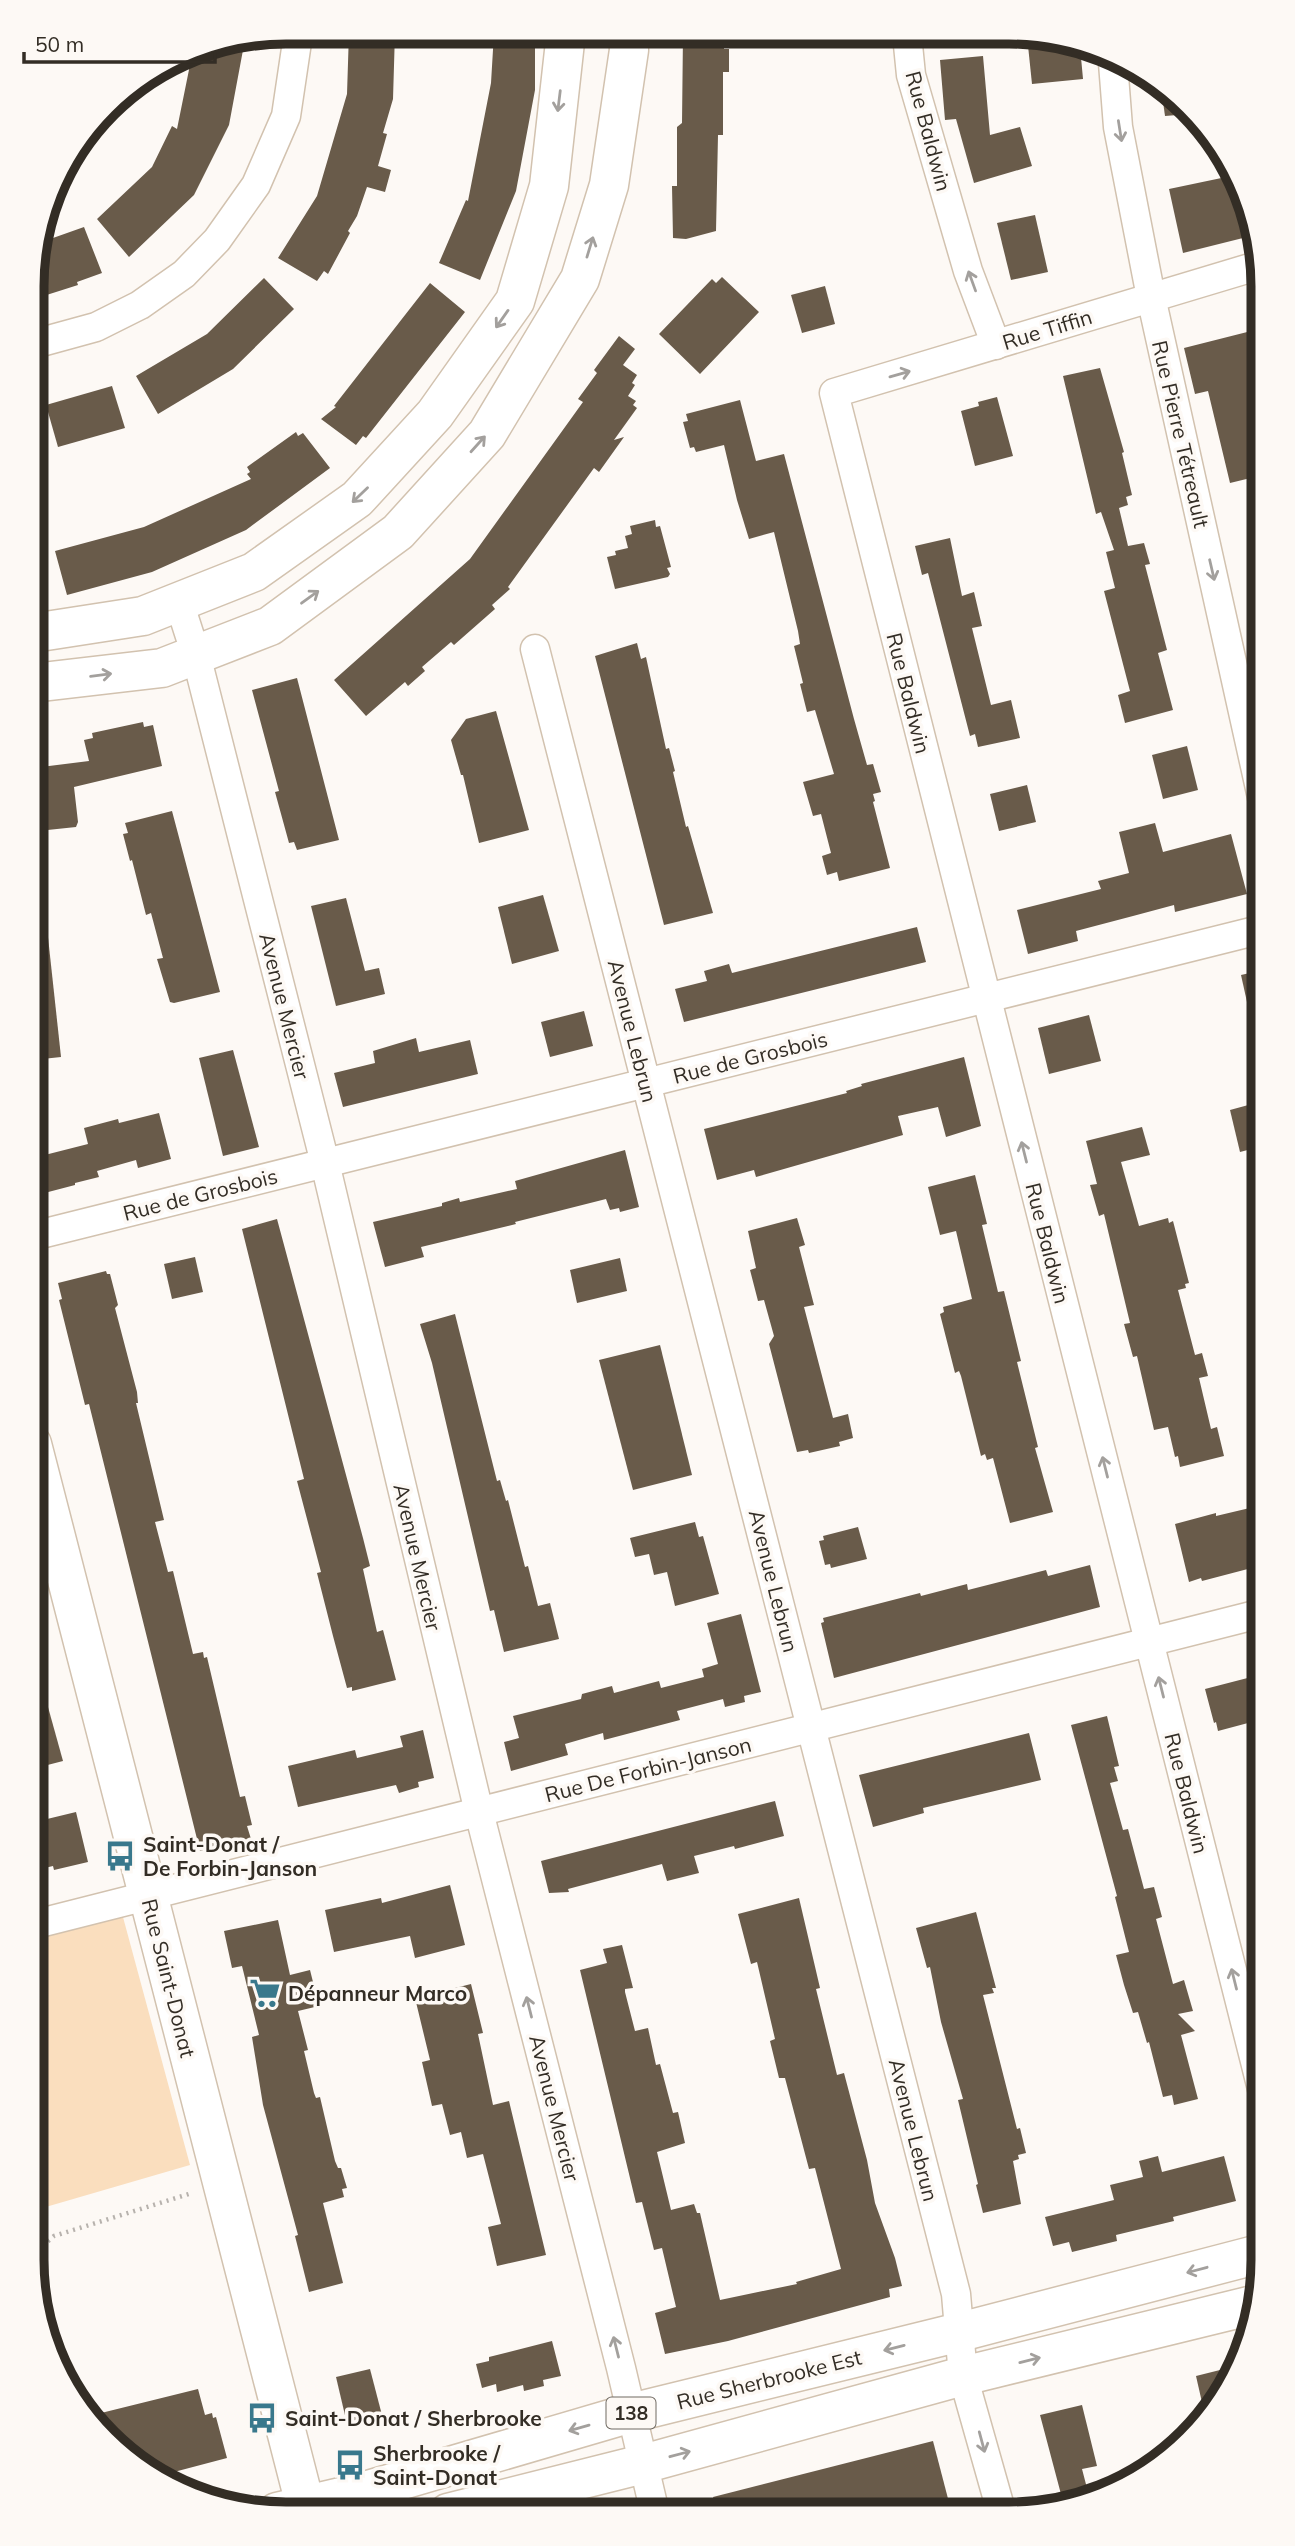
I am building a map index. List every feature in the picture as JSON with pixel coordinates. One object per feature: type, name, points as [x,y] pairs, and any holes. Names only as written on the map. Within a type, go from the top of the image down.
[{"type":"street","points":[[44,341],[96,327],[140,305],[184,274],[217,240],[256,185],[286,116],[298,44]]},
{"type":"street","points":[[44,631],[143,616],[254,572],[357,499],[435,414],[515,301],[549,186],[565,44]]},
{"type":"street","points":[[44,682],[162,668],[270,626],[398,532],[487,434],[580,279],[609,185],[629,44]]},
{"type":"street","name":"Rue Baldwin","points":[[908,44],[911,75],[968,271],[996,345]]},
{"type":"street","name":"Rue Pierre Tétreault","points":[[1114,68],[1118,127],[1151,297],[1251,748]]},
{"type":"street","name":"Rue Tiffin","points":[[834,393],[1251,267]]},
{"type":"street","name":"Rue Baldwin","points":[[834,393],[1251,2045]]},
{"type":"street","name":"Avenue Mercier","points":[[179,602],[196,655],[325,1163],[479,1812],[652,2502]]},
{"type":"street","name":"Avenue Lebrun","points":[[535,649],[956,2294],[964,2376],[999,2502]]},
{"type":"street","name":"Rue de Grosbois","points":[[44,1233],[1251,932]]},
{"type":"street","name":"Rue Saint-Donat","points":[[44,1490],[221,2184],[295,2502]]},
{"type":"street","name":"Rue De Forbin-Janson","points":[[44,1922],[1251,1616]]},
{"type":"street","name":"Rue Sherbrooke Est","points":[[326,2502],[631,2413],[960,2332],[1251,2256]]},
{"type":"street","name":"138","points":[[492,2502],[643,2464],[964,2376],[1247,2306]]},
{"type":"path","points":[[44,2245],[54,2236],[221,2184]]},
{"type":"shaded area","points":[[120,1906],[190,2165],[44,2208],[44,1925]]},
{"type":"shaded area","points":[[45,2280],[55,2333],[46,2292]]},
{"type":"building","points":[[349,44],[395,44],[393,99],[383,133],[387,134],[378,166],[391,170],[385,192],[367,187],[357,216],[348,231],[350,233],[328,274],[324,271],[317,281],[278,258],[317,196],[347,94]]},
{"type":"building","points":[[493,44],[535,44],[535,90],[516,191],[480,280],[439,263],[466,200],[468,201],[491,83]]},
{"type":"building","points":[[683,44],[724,44],[724,49],[729,49],[729,72],[723,72],[723,135],[718,135],[716,231],[686,239],[673,238],[672,186],[677,186],[677,127],[682,123]]},
{"type":"building","points":[[1028,44],[1057,48],[1081,55],[1083,79],[1032,84]]},
{"type":"building","points":[[243,50],[229,125],[194,195],[129,257],[97,219],[152,167],[172,126],[177,129],[190,64],[223,52]]},
{"type":"building","points":[[983,56],[990,135],[1020,127],[1032,166],[974,183],[956,119],[945,120],[940,60]]},
{"type":"building","points":[[1163,99],[1180,115],[1165,116]]},
{"type":"building","points":[[1226,177],[1247,237],[1183,253],[1169,189]]},
{"type":"building","points":[[1035,215],[1048,272],[1011,280],[997,223]]},
{"type":"building","points":[[84,227],[102,273],[77,282],[78,285],[44,296],[48,240]]},
{"type":"building","points":[[722,277],[759,312],[700,374],[659,334],[712,279],[716,283]]},
{"type":"building","points":[[264,278],[294,309],[233,369],[158,414],[136,376],[207,334]]},
{"type":"building","points":[[430,283],[465,312],[366,438],[363,436],[356,445],[321,419],[336,407],[334,406]]},
{"type":"building","points":[[825,286],[835,324],[802,333],[791,295]]},
{"type":"building","points":[[1251,331],[1251,478],[1230,483],[1208,391],[1195,394],[1184,348]]},
{"type":"building","points":[[619,336],[635,349],[623,365],[637,375],[632,383],[635,385],[628,396],[636,401],[633,405],[637,408],[614,440],[624,437],[599,472],[594,468],[508,587],[510,589],[492,605],[495,609],[454,645],[451,642],[422,667],[425,671],[408,686],[405,682],[366,716],[334,680],[470,559],[583,402],[578,399],[597,373],[594,370]]},
{"type":"building","points":[[1100,368],[1124,452],[1122,453],[1132,495],[1126,497],[1128,505],[1119,508],[1128,546],[1144,543],[1150,564],[1145,565],[1167,650],[1158,653],[1173,710],[1125,723],[1118,695],[1130,691],[1104,591],[1115,588],[1106,552],[1114,550],[1101,512],[1096,514],[1063,376]]},
{"type":"building","points":[[112,386],[125,428],[58,447],[46,405]]},
{"type":"building","points":[[997,397],[1013,456],[975,466],[961,411],[979,406],[978,402]]},
{"type":"building","points":[[740,400],[756,461],[784,454],[867,765],[873,764],[881,792],[873,794],[873,802],[890,868],[839,881],[837,872],[827,875],[822,856],[831,853],[821,814],[813,816],[803,782],[834,774],[815,710],[807,712],[800,684],[803,683],[794,646],[800,644],[798,631],[774,532],[749,539],[724,445],[696,452],[694,447],[690,448],[683,422],[688,421],[686,414]]},
{"type":"building","points":[[296,432],[298,436],[303,433],[330,468],[246,530],[152,572],[67,595],[55,551],[144,527],[251,479],[247,474],[250,472],[247,467]]},
{"type":"building","points":[[655,520],[656,527],[660,526],[671,567],[667,568],[670,574],[668,577],[615,589],[607,557],[616,555],[615,551],[628,548],[625,536],[632,534],[630,526]]},
{"type":"building","points":[[950,538],[962,596],[974,592],[982,626],[972,628],[991,705],[1011,700],[1020,738],[978,747],[975,734],[970,736],[928,573],[922,575],[915,546]]},
{"type":"building","points":[[637,643],[641,659],[646,657],[666,749],[669,748],[675,771],[673,772],[686,827],[688,826],[713,913],[664,925],[595,656]]},
{"type":"building","points":[[297,678],[339,840],[297,850],[294,842],[289,843],[275,792],[279,791],[252,690]]},
{"type":"building","points":[[496,711],[529,830],[479,843],[463,775],[451,740],[466,719]]},
{"type":"building","points":[[143,722],[144,727],[153,725],[162,766],[74,787],[78,822],[76,827],[44,830],[44,767],[89,761],[84,740],[93,738],[92,733]]},
{"type":"building","points":[[1187,746],[1198,790],[1163,799],[1152,755]]},
{"type":"building","points":[[1027,785],[1036,822],[999,831],[990,794]]},
{"type":"building","points":[[172,811],[220,992],[174,1003],[170,1002],[157,959],[163,958],[151,913],[146,915],[123,834],[128,833],[125,823]]},
{"type":"building","points":[[1155,823],[1163,852],[1231,834],[1247,894],[1175,912],[1174,905],[1076,931],[1078,941],[1028,954],[1017,910],[1101,889],[1098,881],[1129,873],[1119,832]]},
{"type":"building","points":[[543,895],[559,951],[512,964],[498,907]]},
{"type":"building","points":[[346,898],[365,971],[379,968],[385,994],[336,1006],[311,906]]},
{"type":"building","points":[[917,927],[926,962],[684,1022],[675,989],[707,981],[704,971],[729,964],[732,973]]},
{"type":"building","points":[[44,928],[47,928],[61,1057],[44,1059]]},
{"type":"building","points":[[1251,973],[1251,1020],[1241,975]]},
{"type":"building","points":[[584,1011],[593,1046],[550,1057],[541,1022]]},
{"type":"building","points":[[1089,1015],[1101,1061],[1049,1074],[1038,1028]]},
{"type":"building","points":[[416,1038],[419,1052],[470,1040],[478,1074],[343,1107],[334,1073],[375,1063],[373,1051]]},
{"type":"building","points":[[233,1050],[259,1147],[223,1156],[199,1058]]},
{"type":"building","points":[[964,1057],[981,1126],[946,1137],[938,1107],[898,1116],[903,1135],[756,1177],[754,1170],[717,1180],[704,1129],[847,1093],[846,1091],[862,1086],[861,1084]]},
{"type":"building","points":[[1251,1104],[1251,1149],[1240,1152],[1230,1110]]},
{"type":"building","points":[[159,1113],[171,1159],[138,1168],[136,1160],[97,1171],[99,1177],[44,1193],[44,1155],[88,1144],[84,1128],[118,1119],[119,1123]]},
{"type":"building","points":[[1142,1127],[1150,1155],[1121,1162],[1139,1226],[1168,1218],[1169,1223],[1173,1221],[1189,1283],[1185,1284],[1186,1288],[1178,1290],[1195,1355],[1202,1353],[1208,1376],[1199,1378],[1211,1429],[1217,1427],[1224,1456],[1180,1467],[1168,1427],[1154,1430],[1137,1356],[1133,1357],[1124,1324],[1130,1323],[1104,1214],[1099,1216],[1090,1185],[1097,1184],[1086,1141]]},
{"type":"building","points":[[625,1150],[639,1207],[620,1212],[619,1208],[610,1210],[606,1199],[421,1247],[424,1257],[385,1267],[373,1222],[442,1206],[442,1203],[459,1198],[460,1202],[517,1189],[515,1181]]},
{"type":"building","points":[[975,1175],[987,1224],[982,1225],[998,1292],[1004,1291],[1021,1361],[1017,1362],[1038,1447],[1035,1448],[1053,1512],[1010,1523],[993,1458],[987,1460],[985,1454],[981,1456],[961,1376],[959,1371],[955,1373],[940,1314],[944,1312],[943,1307],[972,1299],[956,1231],[940,1235],[928,1187]]},
{"type":"building","points":[[797,1218],[805,1245],[799,1247],[814,1305],[804,1307],[833,1418],[848,1414],[853,1438],[839,1442],[840,1446],[809,1453],[808,1450],[797,1452],[769,1344],[774,1336],[764,1300],[758,1301],[750,1270],[756,1268],[748,1231]]},
{"type":"building","points":[[277,1219],[370,1566],[363,1569],[377,1632],[383,1630],[396,1680],[352,1691],[352,1687],[347,1688],[317,1573],[321,1572],[297,1481],[304,1479],[242,1229]]},
{"type":"building","points":[[195,1257],[203,1292],[172,1299],[164,1264]]},
{"type":"building","points":[[620,1258],[627,1291],[577,1303],[570,1270]]},
{"type":"building","points":[[106,1271],[110,1274],[118,1305],[115,1308],[137,1392],[136,1403],[164,1520],[155,1522],[168,1572],[173,1571],[193,1654],[203,1652],[204,1658],[207,1657],[240,1797],[245,1796],[252,1825],[247,1826],[251,1839],[200,1851],[89,1404],[85,1405],[59,1300],[62,1299],[58,1283]]},
{"type":"building","points":[[455,1314],[497,1481],[500,1480],[506,1501],[508,1500],[538,1606],[550,1603],[559,1639],[504,1652],[494,1610],[490,1611],[432,1363],[420,1324]]},
{"type":"building","points":[[660,1345],[692,1475],[633,1490],[599,1360]]},
{"type":"building","points":[[1251,1508],[1251,1568],[1189,1582],[1175,1524],[1216,1513],[1216,1516]]},
{"type":"building","points":[[695,1522],[699,1537],[703,1536],[719,1594],[675,1606],[667,1572],[654,1575],[649,1554],[635,1557],[630,1538]]},
{"type":"building","points":[[858,1527],[867,1559],[831,1568],[830,1564],[825,1565],[819,1541],[824,1540],[823,1536]]},
{"type":"building","points":[[1090,1565],[1100,1607],[834,1678],[821,1623],[824,1622],[823,1618],[920,1593],[921,1596],[967,1584],[968,1590],[1046,1570],[1048,1576]]},
{"type":"building","points":[[741,1614],[761,1692],[744,1696],[745,1702],[725,1707],[723,1699],[677,1711],[680,1720],[604,1740],[603,1733],[565,1744],[568,1755],[511,1771],[504,1742],[519,1738],[513,1716],[581,1699],[582,1694],[612,1686],[614,1693],[659,1681],[661,1688],[704,1677],[702,1669],[718,1664],[707,1623]]},
{"type":"building","points":[[1251,1677],[1251,1722],[1218,1731],[1205,1689]]},
{"type":"building","points":[[44,1693],[63,1761],[44,1766]]},
{"type":"building","points":[[1107,1716],[1119,1766],[1114,1767],[1118,1781],[1110,1783],[1123,1830],[1128,1829],[1144,1889],[1154,1887],[1162,1917],[1156,1919],[1173,1984],[1184,1980],[1193,2011],[1178,2014],[1195,2031],[1181,2035],[1198,2099],[1174,2105],[1172,2095],[1163,2097],[1149,2042],[1147,2043],[1138,2012],[1133,2013],[1124,1985],[1116,1955],[1129,1952],[1115,1897],[1117,1896],[1071,1725]]},
{"type":"building","points":[[423,1730],[434,1778],[418,1782],[419,1787],[399,1793],[396,1785],[298,1807],[288,1766],[355,1750],[357,1758],[403,1747],[400,1736]]},
{"type":"building","points":[[1029,1733],[1041,1780],[923,1808],[924,1813],[873,1827],[859,1775]]},
{"type":"building","points":[[775,1801],[784,1836],[694,1856],[699,1873],[667,1881],[662,1864],[568,1889],[569,1892],[549,1893],[541,1861]]},
{"type":"building","points":[[76,1812],[88,1862],[54,1870],[53,1866],[44,1868],[44,1820]]},
{"type":"building","points":[[450,1885],[465,1945],[415,1958],[410,1936],[334,1952],[325,1910],[381,1898],[382,1903]]},
{"type":"building","points":[[799,1898],[820,1988],[816,1989],[837,2075],[844,2073],[867,2160],[875,2203],[902,2286],[889,2289],[890,2297],[728,2341],[665,2354],[655,2313],[676,2307],[662,2248],[654,2250],[642,2202],[636,2203],[580,1970],[607,1963],[603,1949],[622,1945],[633,1988],[625,1989],[625,1992],[635,2031],[648,2028],[656,2065],[660,2064],[673,2113],[678,2112],[685,2143],[657,2152],[671,2210],[694,2204],[697,2213],[700,2213],[720,2300],[797,2284],[796,2282],[841,2269],[815,2168],[809,2169],[785,2078],[779,2078],[770,2041],[775,2039],[757,1962],[751,1964],[738,1914]]},
{"type":"building","points":[[976,1912],[996,1988],[992,1988],[994,1993],[983,1995],[1017,2129],[1020,2128],[1026,2153],[1018,2155],[1019,2159],[1013,2161],[1021,2204],[983,2213],[958,2100],[963,2099],[941,2022],[930,1967],[927,1968],[916,1928]]},
{"type":"building","points":[[278,1920],[290,1975],[310,1970],[319,2006],[298,2011],[308,2050],[304,2051],[314,2093],[316,2098],[320,2097],[335,2161],[338,2168],[341,2168],[347,2188],[342,2189],[344,2197],[323,2203],[343,2283],[309,2292],[295,2236],[298,2235],[263,2105],[252,2037],[259,2035],[242,1966],[232,1968],[224,1931]]},
{"type":"building","points":[[471,1984],[483,2033],[478,2034],[493,2105],[509,2101],[546,2255],[497,2266],[488,2227],[501,2224],[483,2154],[467,2158],[461,2132],[450,2135],[442,2104],[432,2106],[422,2062],[430,2060],[415,1998]]},
{"type":"building","points":[[1158,2156],[1162,2172],[1224,2156],[1236,2201],[1173,2217],[1174,2221],[1116,2235],[1117,2241],[1072,2252],[1069,2242],[1053,2246],[1045,2217],[1114,2200],[1110,2185],[1143,2177],[1139,2161]]},
{"type":"building","points":[[552,2341],[561,2376],[543,2380],[544,2386],[524,2391],[523,2385],[497,2392],[496,2384],[482,2388],[476,2364],[489,2361],[489,2357]]},
{"type":"building","points":[[370,2369],[383,2419],[348,2428],[336,2377]]},
{"type":"building","points":[[1225,2369],[1203,2406],[1196,2376]]},
{"type":"building","points":[[198,2389],[205,2415],[212,2413],[213,2418],[216,2417],[227,2458],[171,2473],[151,2462],[126,2442],[99,2414]]},
{"type":"building","points":[[1082,2405],[1097,2466],[1082,2469],[1087,2489],[1062,2497],[1040,2415]]},
{"type":"building","points":[[933,2441],[949,2502],[714,2502],[713,2497]]},
{"type":"place","name":"Saint-Donat / De Forbin-Janson","points":[[120,1856]]},
{"type":"place","name":"Dépanneur Marco","points":[[265,1993]]},
{"type":"place","name":"Saint-Donat / Sherbrooke","points":[[262,2418]]},
{"type":"place","name":"Sherbrooke / Saint-Donat","points":[[350,2465]]}]
